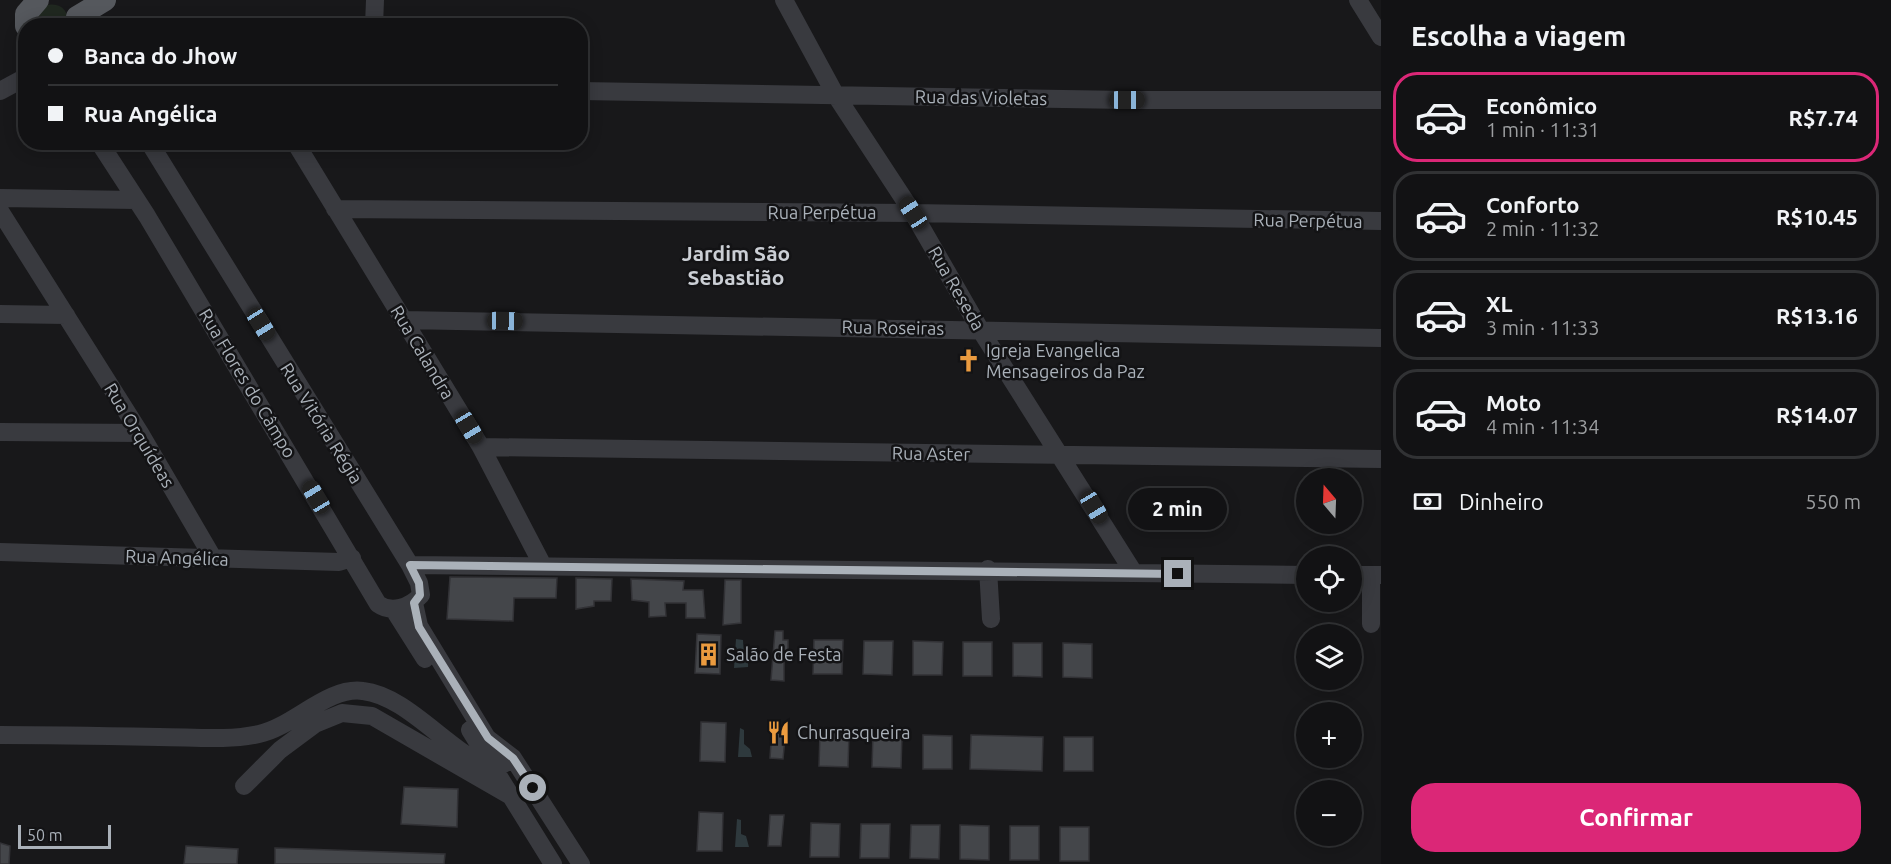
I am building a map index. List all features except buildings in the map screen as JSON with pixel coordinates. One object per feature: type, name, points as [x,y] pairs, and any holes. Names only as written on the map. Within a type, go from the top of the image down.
[{"type":"main road","points":[[75,18],[105,0]]},
{"type":"street","points":[[374,18],[375,0]]},
{"type":"street","name":"Rua Reseda","points":[[784,0],[836,94],[913,213],[981,331],[1061,453],[1134,573]]},
{"type":"street","points":[[1358,0],[1381,37]]},
{"type":"street","points":[[0,91],[18,80]]},
{"type":"street","name":"Rua das Violetas","points":[[588,91],[1127,100],[1381,100]]},
{"type":"street","name":"Rua Flores do Câmpo","points":[[104,150],[378,604],[403,606]]},
{"type":"street","name":"Rua Vitória Régia","points":[[154,150],[410,565],[419,583],[420,595],[403,606],[419,627],[488,738],[513,758],[581,864]]},
{"type":"street","name":"Rua Calandra","points":[[300,150],[481,447],[543,566]]},
{"type":"street","points":[[0,198],[136,200]]},
{"type":"street","name":"Rua Perpétua","points":[[335,209],[913,213],[1381,221]]},
{"type":"street","name":"Rua Orquídeas","points":[[0,211],[140,433],[213,558]]},
{"type":"street","points":[[0,314],[66,315]]},
{"type":"street","name":"Rua Roseiras","points":[[404,320],[945,328],[981,331],[1381,338]]},
{"type":"street","points":[[0,432],[140,433]]},
{"type":"street","name":"Rua Aster","points":[[481,447],[1381,459]]},
{"type":"street","name":"Rua Angélica","points":[[0,552],[339,562],[352,558]]},
{"type":"street","points":[[410,565],[988,569],[1296,574]]},
{"type":"street","points":[[988,569],[991,619]]},
{"type":"street","points":[[1371,624],[1376,575]]},
{"type":"street","points":[[403,606],[480,746],[553,864]]},
{"type":"street","points":[[0,735],[224,738],[261,734],[340,694],[365,691],[393,701],[455,750],[494,770]]},
{"type":"street","points":[[244,786],[280,750],[315,724],[342,713],[372,716],[509,795]]},
{"type":"street","points":[[494,770],[513,758]]},
{"type":"shaded area","points":[[52,4],[60,6],[68,18],[35,18],[46,5]]},
{"type":"shaded area","points":[[736,639],[743,640],[748,667],[734,668]]},
{"type":"shaded area","points":[[740,728],[744,730],[744,744],[750,749],[752,757],[738,757]]},
{"type":"shaded area","points":[[737,819],[741,820],[741,834],[746,836],[749,847],[735,847]]},
{"type":"place","name":"Igreja Evangelica Mensageiros da Paz","points":[[968,360]]},
{"type":"place","name":"Salão de Festa","points":[[708,654]]},
{"type":"place","name":"Churrasqueira","points":[[779,732]]},
{"type":"district","name":"Jardim São Sebastião","points":[[736,265]]},
{"type":"route","points":[[533,788],[513,758],[488,738],[419,627],[414,603],[420,595],[419,583],[410,565],[988,569],[1178,574]]}]
